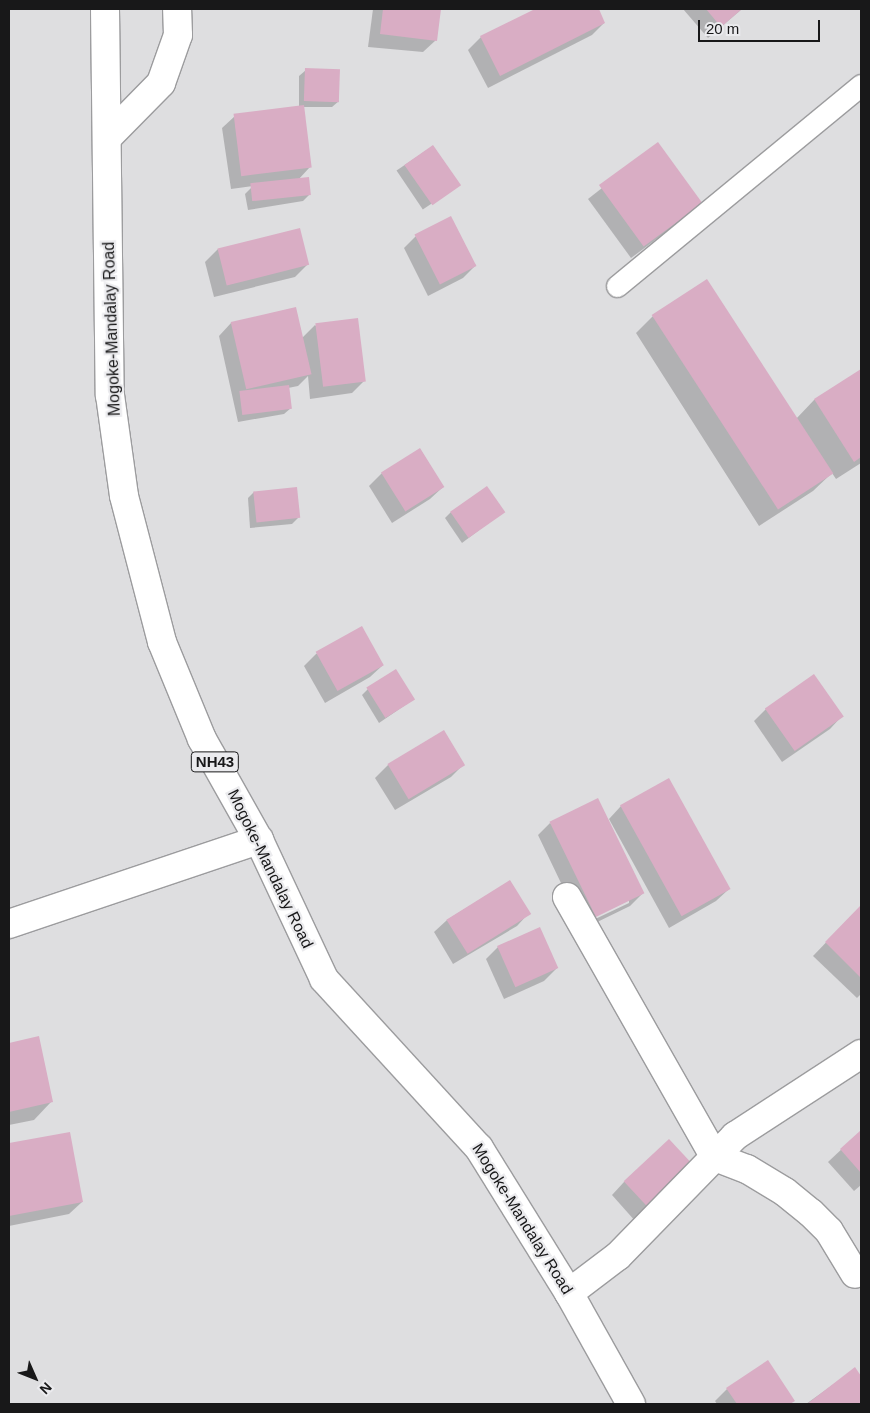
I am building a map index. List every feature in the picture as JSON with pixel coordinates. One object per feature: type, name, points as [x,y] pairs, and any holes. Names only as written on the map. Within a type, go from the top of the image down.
[{"type":"main road","name":"Mogoke-Mandalay Road","points":[[105,9],[110,395],[124,496],[162,642],[202,739],[259,840],[324,979],[479,1148],[569,1293],[632,1404]]},
{"type":"main road","points":[[107,138],[161,82],[178,35],[177,9]]},
{"type":"main road","points":[[9,924],[259,840]]},
{"type":"main road","points":[[567,897],[715,1157],[747,1169],[804,1208],[829,1230],[855,1274]]},
{"type":"main road","points":[[569,1293],[618,1256],[735,1136],[861,1054]]},
{"type":"lane","points":[[618,286],[861,85]]},
{"type":"building","points":[[383,9],[441,9],[437,41],[380,34]]},
{"type":"building","points":[[535,9],[599,9],[605,23],[500,76],[480,36]]},
{"type":"building","points":[[706,9],[742,9],[721,27]]},
{"type":"building","points":[[305,68],[340,69],[339,102],[304,101]]},
{"type":"building","points":[[304,105],[312,168],[241,176],[234,114]]},
{"type":"building","points":[[658,142],[703,203],[644,246],[599,185]]},
{"type":"building","points":[[433,145],[461,185],[432,205],[404,165]]},
{"type":"building","points":[[309,177],[311,195],[252,201],[250,183]]},
{"type":"building","points":[[451,216],[476,266],[440,285],[414,235]]},
{"type":"building","points":[[300,228],[309,265],[227,285],[218,249]]},
{"type":"building","points":[[707,279],[833,474],[778,510],[652,315]]},
{"type":"building","points":[[296,307],[312,374],[246,389],[231,322]]},
{"type":"building","points":[[358,318],[366,382],[323,387],[315,323]]},
{"type":"building","points":[[861,369],[861,457],[854,462],[814,399]]},
{"type":"building","points":[[289,385],[292,409],[242,415],[239,391]]},
{"type":"building","points":[[420,448],[444,487],[405,511],[381,472]]},
{"type":"building","points":[[487,486],[505,512],[468,538],[450,512]]},
{"type":"building","points":[[297,487],[300,518],[256,522],[253,492]]},
{"type":"building","points":[[362,626],[384,665],[337,691],[316,652]]},
{"type":"building","points":[[396,669],[415,700],[385,718],[366,688]]},
{"type":"building","points":[[814,674],[844,717],[795,751],[765,708]]},
{"type":"building","points":[[444,730],[465,765],[409,799],[387,764]]},
{"type":"building","points":[[669,778],[731,889],[682,916],[620,805]]},
{"type":"building","points":[[598,798],[644,893],[596,917],[549,822]]},
{"type":"building","points":[[510,880],[531,914],[468,954],[446,920]]},
{"type":"building","points":[[861,905],[861,978],[825,942]]},
{"type":"building","points":[[540,927],[558,968],[515,987],[497,946]]},
{"type":"building","points":[[39,1036],[53,1102],[9,1112],[9,1043]]},
{"type":"building","points":[[861,1130],[861,1173],[840,1149]]},
{"type":"building","points":[[70,1132],[83,1202],[9,1216],[9,1143]]},
{"type":"building","points":[[669,1139],[696,1168],[651,1211],[624,1181]]},
{"type":"building","points":[[768,1360],[795,1401],[790,1404],[737,1404],[726,1388]]},
{"type":"building","points":[[855,1367],[861,1376],[861,1404],[807,1404]]}]
